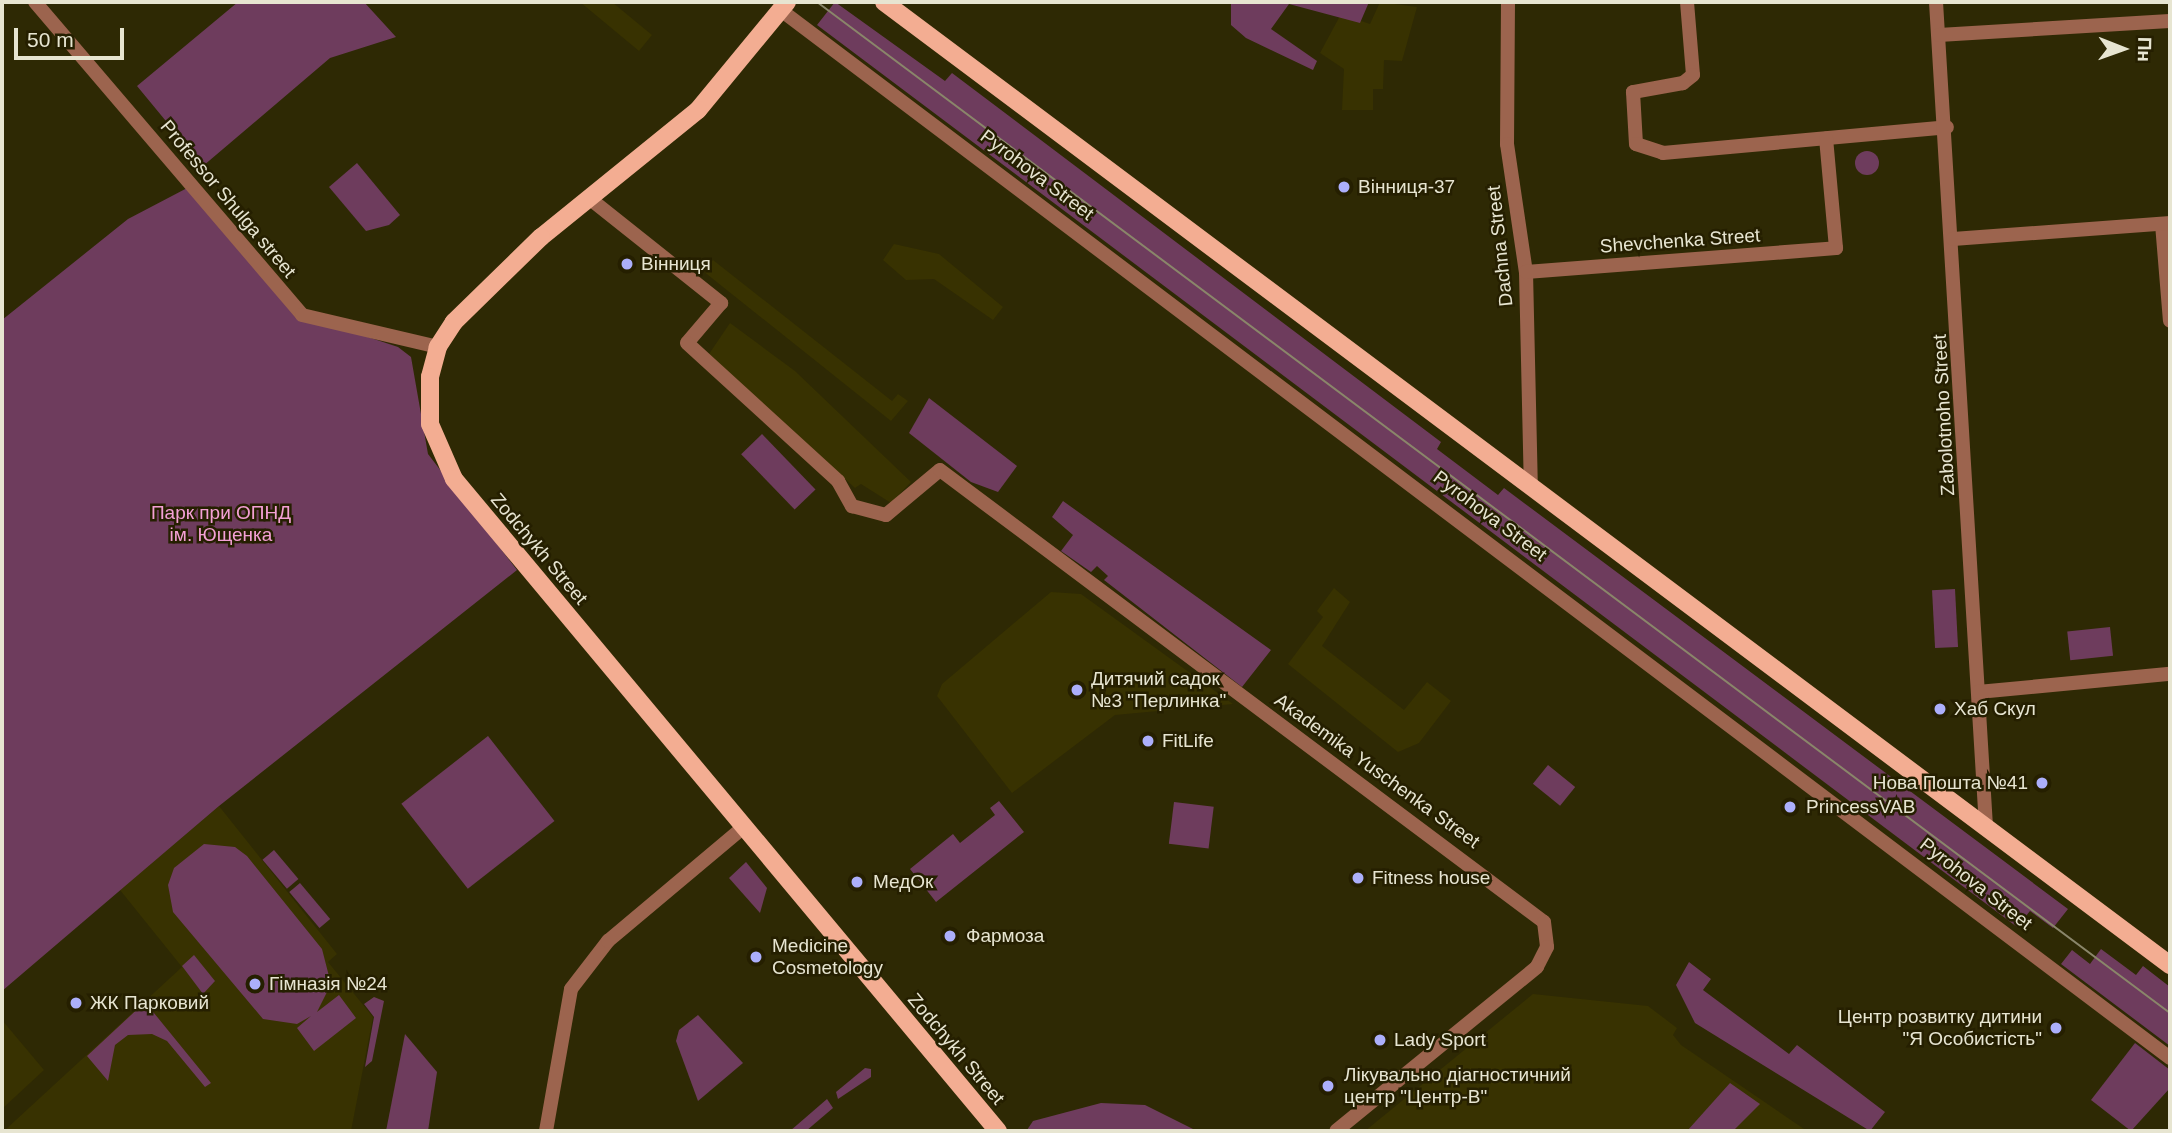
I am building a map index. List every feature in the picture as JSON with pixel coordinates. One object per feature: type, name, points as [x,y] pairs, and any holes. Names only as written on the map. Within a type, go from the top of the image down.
[{"type":"main road","points":[[884,2],[2170,965]]},
{"type":"main road","points":[[438,346],[476,296],[589,198],[698,110],[785,7]]},
{"type":"main road","name":"Zodchykh Street","points":[[438,346],[430,424],[454,479],[998,1131]]},
{"type":"street","name":"Professor Shulga street","points":[[35,2],[302,315],[438,346]]},
{"type":"street","name":"Dachna Street","points":[[1508,2],[1507,144],[1526,272],[1531,485]]},
{"type":"street","points":[[1687,2],[1693,75],[1683,83],[1633,92],[1636,144],[1664,153],[1947,127]]},
{"type":"street","name":"Zabolotnoho Street","points":[[1936,2],[1947,127],[1986,827]]},
{"type":"street","name":"Pyrohova Street","points":[[785,7],[2170,1058]]},
{"type":"street","points":[[1939,35],[2170,21]]},
{"type":"street","name":"Shevchenka Street","points":[[1526,272],[1836,248],[1826,138]]},
{"type":"street","name":"Akademika Yuschenka Street","points":[[589,198],[721,303],[687,343],[838,481],[852,506],[886,515],[940,470],[1544,922],[1547,947],[1537,967],[1336,1131]]},
{"type":"street","points":[[1953,239],[2166,224],[2170,321]]},
{"type":"street","points":[[1978,692],[2170,674]]},
{"type":"street","points":[[546,1131],[571,989],[608,941],[744,827]]},
{"type":"shaded area","points":[[580,2],[612,2],[652,35],[639,51]]},
{"type":"shaded area","points":[[1380,2],[1417,7],[1402,61],[1384,60],[1383,89],[1373,89],[1373,110],[1342,110],[1344,69],[1320,53],[1341,14],[1370,24]]},
{"type":"shaded area","points":[[894,244],[939,254],[1003,307],[993,320],[934,279],[906,280],[883,260]]},
{"type":"shaded area","points":[[713,260],[892,401],[898,394],[908,401],[891,421],[703,271]]},
{"type":"shaded area","points":[[730,323],[795,371],[911,482],[891,503],[861,484],[855,488],[709,354]]},
{"type":"shaded area","points":[[1334,588],[1350,602],[1322,646],[1404,710],[1427,682],[1451,701],[1419,743],[1398,752],[1288,664],[1323,617],[1317,611]]},
{"type":"shaded area","name":"Дитячий садок №3 \"Перлинка\"","points":[[1051,592],[1081,594],[1233,704],[1115,715],[1012,793],[937,696],[942,684]]},
{"type":"shaded area","name":"Гімназія №24","points":[[219,806],[337,954],[328,962],[373,1017],[351,1131],[4,1131],[182,967],[120,890]]},
{"type":"shaded area","points":[[1533,994],[1648,1006],[1677,1028],[1673,1035],[1681,1045],[1807,1131],[1365,1131]]},
{"type":"shaded area","points":[[2,1020],[44,1070],[2,1109]]},
{"type":"green space","points":[[238,2],[364,2],[396,37],[330,58],[203,166],[137,86]]},
{"type":"green space","points":[[835,2],[945,81],[952,73],[1441,442],[1437,449],[1498,495],[1504,488],[2068,909],[2053,928],[2030,911],[2017,927],[817,25]]},
{"type":"green space","points":[[1231,2],[1369,2],[1360,23],[1289,4],[1271,29],[1317,61],[1313,70],[1246,38],[1231,25]]},
{"type":"green space","points":[[1867,151],[1876,154],[1879,163],[1876,172],[1867,175],[1858,172],[1855,163],[1858,154]]},
{"type":"green space","points":[[357,163],[400,215],[389,225],[366,231],[329,187]]},
{"type":"green space","name":"Парк при ОПНД ім. Ющенка","points":[[191,186],[302,315],[398,347],[411,357],[428,454],[517,570],[219,806],[2,991],[2,320],[128,219]]},
{"type":"green space","points":[[929,398],[1017,466],[998,492],[971,482],[909,433]]},
{"type":"green space","points":[[762,434],[815,489],[795,510],[741,454]]},
{"type":"green space","points":[[1063,501],[1271,650],[1242,687],[1104,580],[1108,576],[1097,566],[1091,572],[1061,551],[1073,535],[1052,517]]},
{"type":"green space","points":[[1955,589],[1958,647],[1935,648],[1932,590]]},
{"type":"green space","points":[[2110,627],[2113,656],[2070,660],[2067,631]]},
{"type":"green space","points":[[488,736],[554,821],[468,889],[401,804]]},
{"type":"green space","points":[[1548,765],[1575,787],[1560,806],[1533,784]]},
{"type":"green space","points":[[999,801],[1024,832],[936,902],[910,869],[953,834],[960,843],[995,815],[990,808]]},
{"type":"green space","points":[[1174,802],[1214,807],[1209,849],[1169,844]]},
{"type":"green space","points":[[204,844],[235,847],[247,856],[322,949],[331,984],[317,1012],[339,995],[356,1018],[314,1051],[297,1028],[311,1016],[297,1024],[263,1019],[173,912],[168,885],[174,868]]},
{"type":"green space","points":[[274,850],[298,879],[287,889],[263,860]]},
{"type":"green space","points":[[746,862],[767,888],[760,913],[729,878]]},
{"type":"green space","points":[[300,883],[330,919],[319,928],[289,892]]},
{"type":"green space","points":[[2101,949],[2136,975],[2143,966],[2170,987],[2170,1046],[2061,964],[2072,950],[2090,964]]},
{"type":"green space","points":[[194,955],[215,981],[203,994],[182,966]]},
{"type":"green space","points":[[1689,962],[1711,979],[1703,990],[1789,1054],[1797,1045],[1885,1112],[1870,1131],[1695,1023],[1676,985]]},
{"type":"green space","points":[[374,997],[384,1001],[372,1061],[365,1067],[374,1017],[364,1004]]},
{"type":"green space","points":[[145,1002],[211,1083],[205,1087],[167,1041],[152,1034],[128,1035],[115,1045],[108,1081],[87,1056]]},
{"type":"green space","points":[[698,1015],[743,1063],[698,1101],[676,1041],[679,1030]]},
{"type":"green space","points":[[405,1034],[437,1072],[428,1131],[386,1131]]},
{"type":"green space","points":[[2135,1043],[2170,1070],[2170,1088],[2131,1131],[2091,1100]]},
{"type":"green space","points":[[865,1068],[871,1069],[871,1077],[838,1099],[836,1092]]},
{"type":"green space","points":[[1730,1083],[1760,1104],[1733,1131],[1687,1131]]},
{"type":"green space","points":[[827,1099],[833,1108],[806,1131],[790,1131]]},
{"type":"green space","points":[[1101,1103],[1145,1105],[1197,1131],[1027,1130],[1033,1121]]},
{"type":"tram line","points":[[817,2],[2170,1013]]},
{"type":"place","name":"Вінниця-37","points":[[1344,187]]},
{"type":"place","name":"Вінниця","points":[[627,264]]},
{"type":"place","name":"Дитячий садок №3 \"Перлинка\"","points":[[1077,690]]},
{"type":"place","name":"Хаб Скул","points":[[1940,709]]},
{"type":"place","name":"FitLife","points":[[1148,741]]},
{"type":"place","name":"Нова Пошта №41","points":[[2042,783]]},
{"type":"place","name":"PrincessVAB","points":[[1790,807]]},
{"type":"place","name":"Fitness house","points":[[1358,878]]},
{"type":"place","name":"МедОк","points":[[857,882]]},
{"type":"place","name":"Фармоза","points":[[950,936]]},
{"type":"place","name":"Medicine Cosmetology","points":[[756,957]]},
{"type":"place","name":"Гімназія №24","points":[[255,984]]},
{"type":"place","name":"ЖК Парковий","points":[[76,1003]]},
{"type":"place","name":"Центр розвитку дитини \"Я Особистість\"","points":[[2056,1028]]},
{"type":"place","name":"Lady Sport","points":[[1380,1040]]},
{"type":"place","name":"Лікувально діагностичний центр \"Центр-В\"","points":[[1328,1086]]}]
